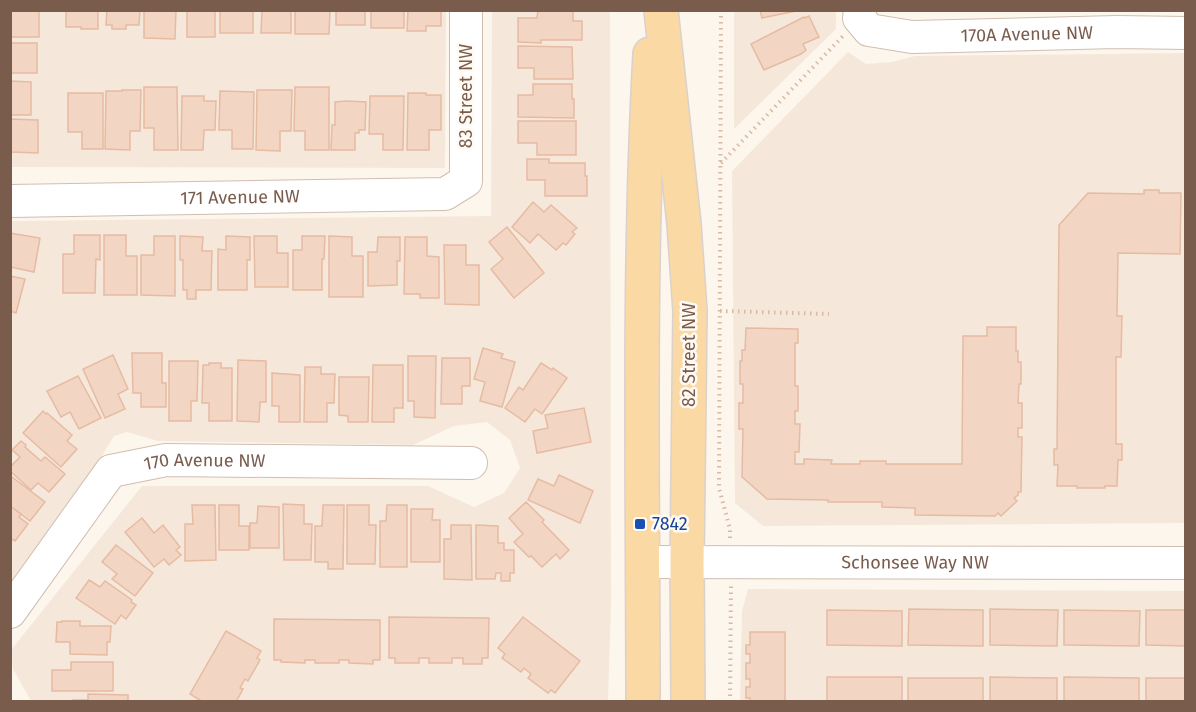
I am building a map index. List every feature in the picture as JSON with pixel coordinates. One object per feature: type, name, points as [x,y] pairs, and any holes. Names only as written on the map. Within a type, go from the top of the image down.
[{"type":"main road","points":[[643,702],[644,266],[646,120],[652,10]]},
{"type":"main road","name":"82 Street NW","points":[[661,10],[684,224],[705,311],[687,562],[688,702]]},
{"type":"street","name":"83 Street NW","points":[[466,10],[466,181]]},
{"type":"street","name":"170A Avenue NW","points":[[862,20],[912,37],[1117,21],[1185,33]]},
{"type":"street","name":"171 Avenue NW","points":[[10,201],[445,194],[466,181]]},
{"type":"street","name":"170 Avenue NW","points":[[10,612],[111,471],[166,460],[471,464]]},
{"type":"street","name":"Schonsee Way NW","points":[[643,562],[1185,563]]},
{"type":"path","points":[[721,10],[721,163],[705,311],[719,488],[730,529],[730,702]]},
{"type":"path","points":[[721,163],[862,20]]},
{"type":"path","points":[[705,311],[829,314]]},
{"type":"shaded area","points":[[11,11],[446,11],[445,168],[11,167]]},
{"type":"shaded area","points":[[492,11],[610,11],[611,603],[608,701],[31,701],[13,669],[11,650],[142,486],[428,486],[474,507],[504,493],[520,468],[510,440],[487,422],[454,426],[413,445],[158,441],[127,432],[114,436],[100,459],[11,582],[11,221],[491,216]]},
{"type":"shaded area","points":[[734,11],[836,11],[836,29],[734,129]]},
{"type":"shaded area","points":[[848,52],[866,64],[892,62],[915,56],[1185,53],[1185,523],[763,526],[735,503],[732,171]]},
{"type":"shaded area","points":[[748,589],[1185,591],[1185,701],[740,702],[742,611]]},
{"type":"building","points":[[10,10],[39,10],[39,37],[10,37]]},
{"type":"building","points":[[66,10],[98,10],[98,29],[66,27]]},
{"type":"building","points":[[107,10],[140,10],[139,25],[126,25],[126,29],[112,29],[112,25],[106,25]]},
{"type":"building","points":[[144,10],[176,10],[175,39],[144,38]]},
{"type":"building","points":[[187,10],[215,10],[215,37],[187,37]]},
{"type":"building","points":[[220,10],[253,10],[253,33],[220,33]]},
{"type":"building","points":[[262,10],[291,10],[291,33],[261,33]]},
{"type":"building","points":[[295,10],[330,10],[329,34],[295,34]]},
{"type":"building","points":[[336,10],[365,10],[365,25],[336,25]]},
{"type":"building","points":[[371,10],[404,10],[404,28],[371,28]]},
{"type":"building","points":[[408,10],[441,10],[441,26],[426,26],[426,31],[407,31]]},
{"type":"building","points":[[538,10],[573,10],[573,21],[582,21],[582,40],[518,42],[518,18],[537,18]]},
{"type":"building","points":[[760,10],[801,10],[762,18]]},
{"type":"building","points":[[809,16],[819,37],[803,44],[806,50],[801,54],[764,70],[751,44]]},
{"type":"building","points":[[10,43],[37,43],[37,73],[10,73]]},
{"type":"building","points":[[518,46],[572,47],[573,79],[534,79],[534,68],[518,68]]},
{"type":"building","points":[[10,81],[31,82],[31,115],[10,115]]},
{"type":"building","points":[[533,84],[572,84],[574,118],[518,117],[518,95],[533,95]]},
{"type":"building","points":[[144,87],[177,87],[178,150],[154,150],[154,128],[144,128]]},
{"type":"building","points":[[295,87],[329,87],[329,150],[305,150],[305,131],[294,131]]},
{"type":"building","points":[[141,90],[140,131],[130,131],[130,150],[105,149],[106,91]]},
{"type":"building","points":[[257,90],[292,90],[291,131],[280,131],[280,151],[256,150]]},
{"type":"building","points":[[220,91],[254,92],[253,149],[232,149],[232,130],[219,130]]},
{"type":"building","points":[[68,93],[103,93],[103,149],[82,149],[82,132],[68,132]]},
{"type":"building","points":[[408,93],[441,95],[441,130],[429,130],[429,150],[407,150]]},
{"type":"building","points":[[182,96],[204,96],[204,101],[216,101],[215,130],[204,130],[203,150],[181,150]]},
{"type":"building","points":[[370,96],[404,96],[403,150],[383,150],[383,134],[369,134]]},
{"type":"building","points":[[335,102],[366,102],[365,130],[355,133],[355,150],[331,150],[332,125],[335,125]]},
{"type":"building","points":[[10,119],[38,120],[38,153],[10,152]]},
{"type":"building","points":[[518,121],[576,121],[576,155],[537,155],[537,143],[518,143]]},
{"type":"building","points":[[527,159],[549,159],[549,163],[585,163],[587,196],[545,196],[545,180],[527,180]]},
{"type":"building","points":[[1144,190],[1181,193],[1180,254],[1118,253],[1117,316],[1122,316],[1121,357],[1116,357],[1116,444],[1122,444],[1122,460],[1118,460],[1117,486],[1077,488],[1077,486],[1057,486],[1058,465],[1054,465],[1054,449],[1057,449],[1059,225],[1088,193],[1144,194]]},
{"type":"building","points":[[533,202],[544,212],[551,205],[577,228],[572,232],[575,234],[566,245],[563,243],[556,250],[538,234],[530,243],[512,227]]},
{"type":"building","points":[[507,227],[544,273],[514,298],[491,269],[503,259],[489,242]]},
{"type":"building","points":[[10,233],[40,238],[34,272],[10,267]]},
{"type":"building","points":[[74,235],[100,235],[100,260],[96,259],[95,293],[63,293],[63,254],[74,254]]},
{"type":"building","points":[[104,235],[126,235],[126,256],[137,256],[137,295],[104,295]]},
{"type":"building","points":[[154,236],[175,236],[175,296],[141,295],[141,255],[154,255]]},
{"type":"building","points":[[180,236],[203,237],[202,251],[212,251],[211,290],[196,290],[196,299],[187,299],[187,290],[183,290]]},
{"type":"building","points":[[226,236],[250,237],[247,290],[218,290],[218,249],[226,250]]},
{"type":"building","points":[[254,236],[277,236],[277,253],[288,253],[288,287],[255,287]]},
{"type":"building","points":[[302,236],[325,236],[322,290],[293,290],[293,250],[302,250]]},
{"type":"building","points":[[329,236],[352,237],[352,256],[363,256],[363,297],[329,297]]},
{"type":"building","points":[[378,237],[400,237],[397,285],[368,286],[368,252],[377,252]]},
{"type":"building","points":[[405,237],[427,237],[427,256],[439,257],[439,298],[420,298],[420,294],[404,294]]},
{"type":"building","points":[[444,245],[466,245],[466,265],[479,265],[479,305],[445,304]]},
{"type":"building","points":[[10,276],[25,279],[16,313],[10,311]]},
{"type":"building","points":[[987,327],[1016,327],[1016,351],[1018,351],[1018,362],[1021,362],[1018,403],[1022,403],[1022,428],[1018,428],[1018,437],[1022,437],[1021,492],[1018,492],[1014,498],[1017,501],[1001,516],[998,513],[995,516],[915,515],[915,508],[882,507],[882,502],[767,499],[742,477],[743,429],[739,429],[739,403],[743,403],[743,384],[740,384],[740,361],[742,361],[742,350],[745,350],[746,328],[798,329],[798,343],[795,343],[795,386],[798,386],[798,411],[795,411],[795,424],[800,424],[799,452],[795,452],[795,464],[804,464],[804,459],[832,460],[831,464],[886,461],[886,464],[962,464],[963,336],[987,336]]},
{"type":"building","points":[[483,348],[503,354],[501,358],[515,362],[502,407],[480,401],[485,382],[474,379]]},
{"type":"building","points":[[132,353],[162,353],[162,383],[166,383],[166,407],[141,407],[141,393],[133,393]]},
{"type":"building","points":[[113,355],[128,389],[118,394],[125,409],[105,418],[83,369]]},
{"type":"building","points":[[408,356],[436,356],[435,418],[414,417],[414,401],[408,401]]},
{"type":"building","points":[[442,358],[470,358],[470,386],[462,386],[462,404],[441,404]]},
{"type":"building","points":[[238,360],[266,361],[266,402],[260,402],[259,422],[237,421]]},
{"type":"building","points":[[169,361],[198,361],[197,401],[191,401],[191,421],[169,421]]},
{"type":"building","points":[[209,363],[221,363],[221,368],[232,368],[232,421],[209,421],[209,403],[202,403],[203,365],[209,365]]},
{"type":"building","points":[[541,363],[567,378],[542,414],[535,409],[525,422],[505,408],[519,387],[523,390]]},
{"type":"building","points":[[373,365],[403,365],[403,408],[394,408],[394,422],[372,422]]},
{"type":"building","points":[[305,367],[321,367],[321,374],[335,374],[334,403],[327,403],[327,422],[304,422]]},
{"type":"building","points":[[272,373],[300,375],[300,422],[279,422],[279,406],[272,406]]},
{"type":"building","points":[[78,376],[101,418],[79,429],[70,412],[61,417],[47,391]]},
{"type":"building","points":[[339,377],[369,377],[368,422],[348,422],[348,416],[339,415]]},
{"type":"building","points":[[584,408],[591,442],[537,453],[533,431],[548,428],[545,415]]},
{"type":"building","points":[[43,411],[72,435],[67,441],[77,449],[61,467],[23,433]]},
{"type":"building","points":[[21,441],[41,461],[45,457],[65,474],[49,492],[38,483],[31,490],[10,471],[10,467],[20,457],[12,450]]},
{"type":"building","points":[[559,475],[593,491],[580,523],[528,500],[538,479],[554,486]]},
{"type":"building","points":[[12,477],[45,502],[30,521],[10,506],[10,479]]},
{"type":"building","points":[[526,502],[569,550],[560,559],[556,554],[542,567],[514,542],[523,534],[509,518]]},
{"type":"building","points":[[283,504],[304,505],[304,524],[312,524],[311,560],[284,560]]},
{"type":"building","points":[[192,505],[215,505],[216,560],[185,561],[185,524],[193,524]]},
{"type":"building","points":[[219,505],[239,505],[239,526],[249,526],[249,550],[219,550]]},
{"type":"building","points":[[323,505],[344,505],[343,569],[328,569],[328,562],[315,562],[315,526],[322,526]]},
{"type":"building","points":[[347,505],[369,505],[369,525],[376,525],[375,564],[347,564]]},
{"type":"building","points":[[387,505],[407,505],[407,567],[380,567],[380,521],[386,521]]},
{"type":"building","points":[[10,506],[21,514],[19,517],[28,524],[15,541],[10,538]]},
{"type":"building","points":[[258,506],[279,507],[279,548],[250,548],[250,523],[257,523]]},
{"type":"building","points":[[411,509],[433,509],[432,520],[440,520],[440,562],[411,562]]},
{"type":"building","points":[[142,518],[154,533],[163,525],[180,547],[176,550],[181,555],[169,565],[164,559],[154,567],[125,532]]},
{"type":"building","points":[[451,525],[471,525],[472,580],[444,579],[444,539],[451,539]]},
{"type":"building","points":[[476,525],[498,526],[498,543],[504,543],[504,550],[514,550],[514,573],[510,573],[510,581],[501,581],[501,573],[496,573],[495,579],[476,579]]},
{"type":"building","points":[[116,545],[153,573],[135,596],[112,579],[117,574],[102,562]]},
{"type":"building","points":[[89,580],[100,587],[105,581],[132,600],[131,602],[136,605],[126,619],[121,615],[115,624],[76,598]]},
{"type":"building","points":[[909,609],[983,610],[983,646],[908,645]]},
{"type":"building","points":[[990,609],[1058,610],[1057,646],[990,645]]},
{"type":"building","points":[[827,610],[902,611],[902,646],[827,645]]},
{"type":"building","points":[[1064,610],[1140,611],[1139,646],[1064,645]]},
{"type":"building","points":[[1146,610],[1186,610],[1186,646],[1146,645]]},
{"type":"building","points":[[389,617],[489,618],[488,658],[482,658],[482,664],[463,664],[463,658],[452,658],[452,663],[429,663],[429,658],[419,658],[419,663],[395,663],[395,658],[389,658]]},
{"type":"building","points":[[523,617],[580,661],[555,693],[551,690],[548,693],[528,678],[531,674],[524,668],[521,672],[502,658],[505,654],[498,648]]},
{"type":"building","points":[[274,619],[380,620],[380,660],[373,660],[373,664],[349,663],[349,660],[339,660],[339,663],[315,663],[315,660],[305,660],[305,663],[274,660]]},
{"type":"building","points":[[80,621],[80,626],[111,626],[107,655],[70,654],[70,642],[56,642],[57,622]]},
{"type":"building","points":[[226,631],[261,651],[257,658],[260,660],[248,681],[245,679],[236,702],[203,702],[190,694]]},
{"type":"building","points":[[750,632],[785,632],[785,702],[750,702],[750,698],[746,698],[746,687],[750,687],[750,679],[746,679],[746,663],[750,663],[750,654],[746,654],[746,645],[750,645]]},
{"type":"building","points":[[71,662],[113,662],[113,691],[52,691],[52,670],[71,670]]},
{"type":"building","points":[[827,677],[902,677],[902,702],[827,702]]},
{"type":"building","points":[[990,677],[1057,678],[1057,702],[990,702]]},
{"type":"building","points":[[1064,677],[1139,678],[1139,702],[1064,702]]},
{"type":"building","points":[[908,678],[983,678],[983,702],[908,702]]},
{"type":"building","points":[[1146,678],[1186,678],[1186,702],[1146,702]]},
{"type":"building","points":[[88,694],[128,695],[128,702],[73,702],[73,700],[88,700]]},
{"type":"place","name":"7842","points":[[640,524]]}]
